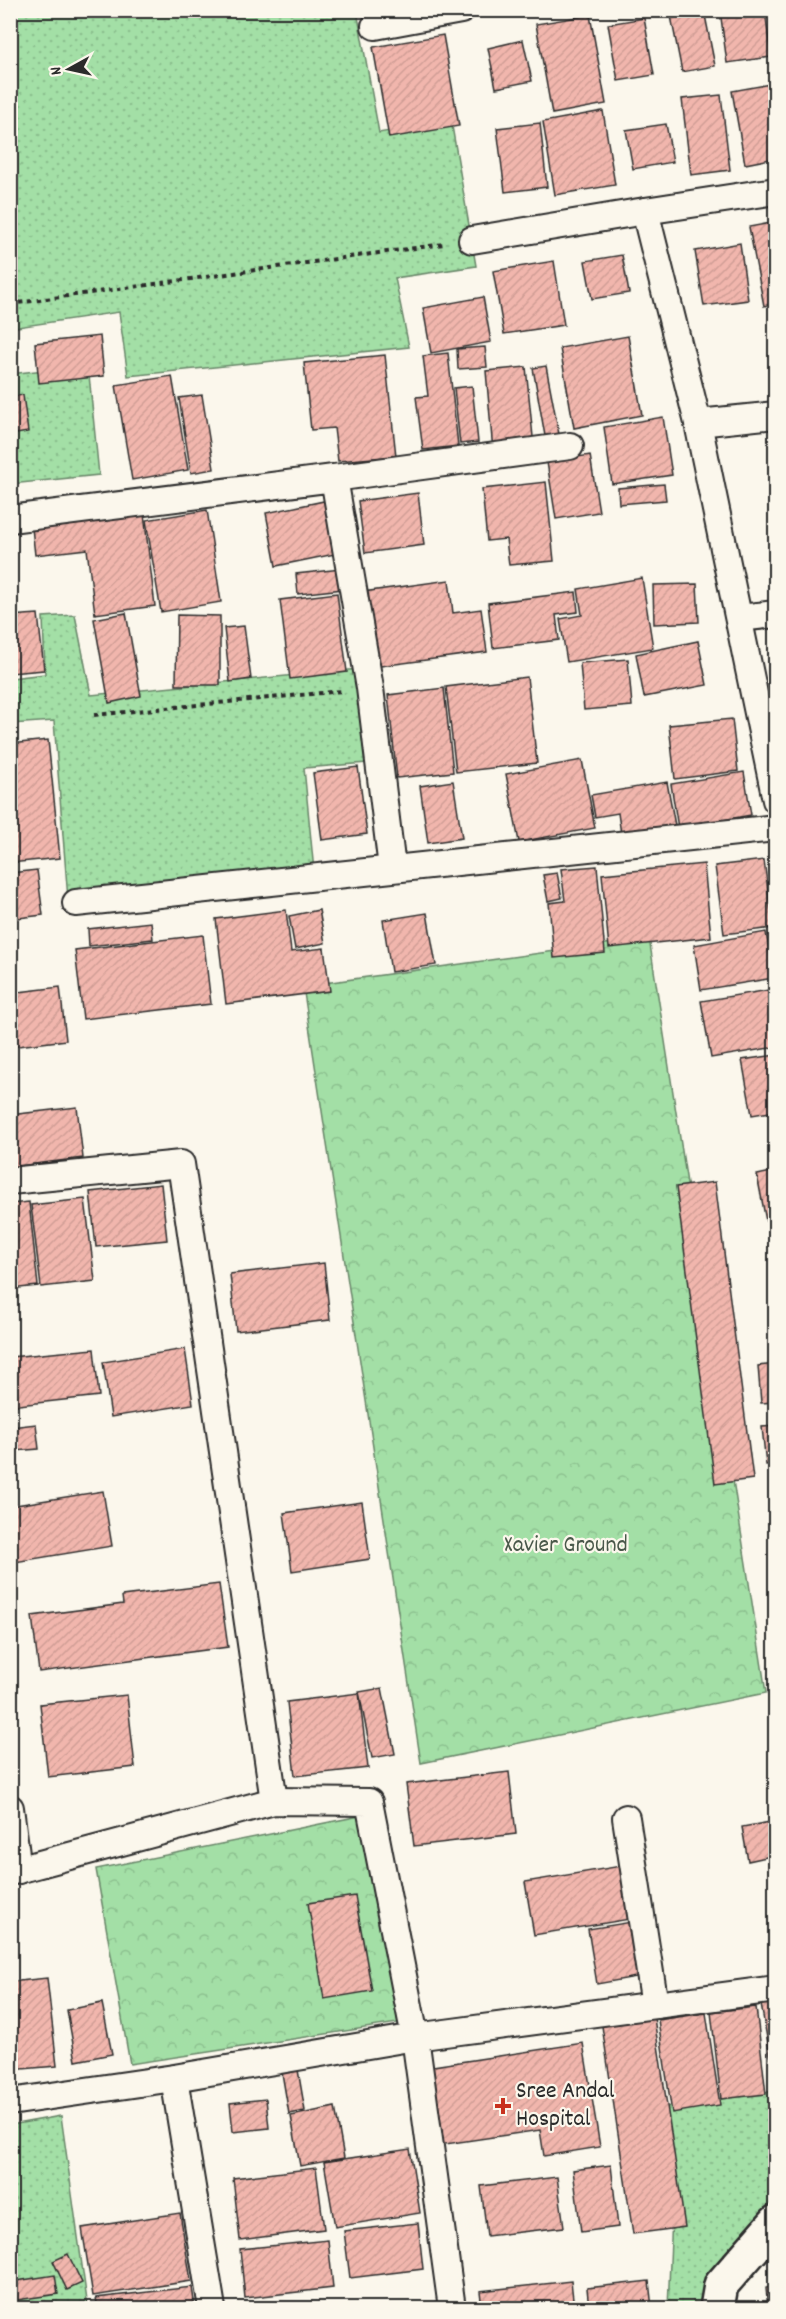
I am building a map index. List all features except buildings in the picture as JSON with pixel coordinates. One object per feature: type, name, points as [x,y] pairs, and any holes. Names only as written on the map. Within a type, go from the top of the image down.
[{"type":"street","points":[[375,26],[461,10]]},
{"type":"street","points":[[472,240],[776,191]]},
{"type":"street","points":[[645,212],[698,423],[776,800]]},
{"type":"street","points":[[698,423],[776,415]]},
{"type":"street","points":[[10,519],[570,446]]},
{"type":"street","points":[[334,478],[370,688],[392,868]]},
{"type":"street","points":[[739,618],[776,614]]},
{"type":"street","points":[[76,903],[776,828]]},
{"type":"street","points":[[10,1181],[182,1164],[274,1801]]},
{"type":"street","points":[[10,1808],[14,1871],[274,1801],[369,1802],[415,2037],[452,2308]]},
{"type":"street","points":[[626,1818],[655,2005]]},
{"type":"street","points":[[10,2102],[174,2078],[415,2037],[776,1989]]},
{"type":"street","points":[[174,2078],[212,2308]]},
{"type":"street","points":[[717,2308],[721,2284],[776,2222]]},
{"type":"path","points":[[10,304],[472,240]]},
{"type":"path","points":[[94,715],[370,688]]},
{"type":"green space","points":[[10,11],[357,11],[379,133],[451,120],[476,266],[395,278],[409,347],[128,376],[119,312],[11,328]]},
{"type":"green space","points":[[88,365],[99,475],[11,484],[10,374]]},
{"type":"green space","points":[[75,615],[91,695],[359,669],[367,763],[304,768],[314,871],[68,899],[54,721],[11,724],[11,678],[45,674],[43,617]]},
{"type":"green space","name":"Xavier Ground","points":[[649,938],[766,1693],[421,1763],[303,986]]},
{"type":"green space","points":[[360,1816],[398,2023],[130,2064],[96,1869]]},
{"type":"green space","points":[[775,2091],[775,2203],[708,2283],[703,2308],[668,2308],[672,2217],[660,2108]]},
{"type":"green space","points":[[61,2116],[88,2308],[11,2308],[11,2125]]},
{"type":"place","name":"Sree Andal Hospital","points":[[503,2106]]}]
